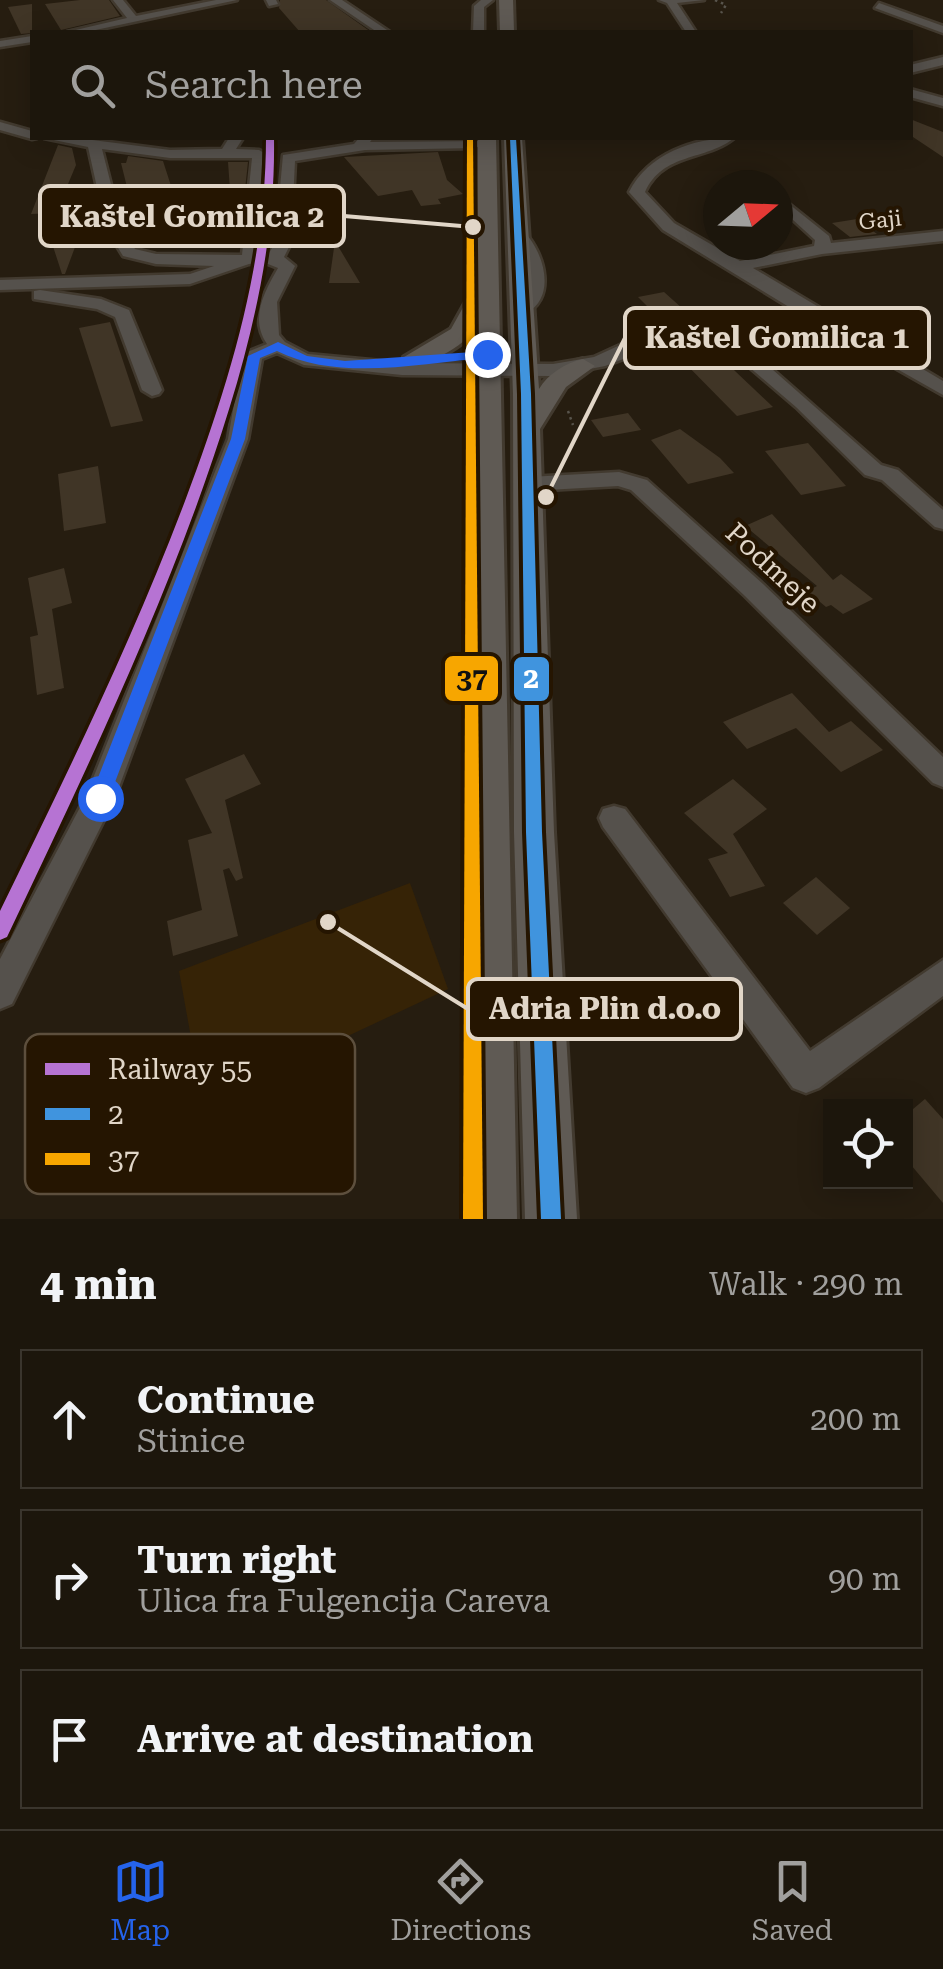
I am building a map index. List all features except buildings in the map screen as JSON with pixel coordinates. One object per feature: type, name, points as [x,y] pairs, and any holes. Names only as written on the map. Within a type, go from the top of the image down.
[{"type":"main road","points":[[506,0],[507,30]]},
{"type":"main road","points":[[481,30],[485,4]]},
{"type":"main road","points":[[491,1219],[506,362],[522,310],[513,140]]},
{"type":"main road","points":[[481,143],[487,295],[526,428],[534,832],[550,1219]]},
{"type":"main road","points":[[416,357],[460,334],[478,302],[487,295]]},
{"type":"main road","points":[[526,428],[556,382],[583,366]]},
{"type":"street","points":[[118,0],[134,20]]},
{"type":"street","points":[[89,30],[232,0]]},
{"type":"street","points":[[336,0],[381,30]]},
{"type":"street","points":[[668,1],[699,0]]},
{"type":"street","points":[[668,1],[690,30]]},
{"type":"street","points":[[478,30],[464,20],[485,4]]},
{"type":"street","points":[[879,6],[943,30]]},
{"type":"street","points":[[10,30],[26,40]]},
{"type":"street","points":[[0,44],[26,40]]},
{"type":"street","points":[[913,67],[943,61]]},
{"type":"street","points":[[936,101],[936,118]]},
{"type":"street","points":[[0,126],[30,135]]},
{"type":"street","points":[[1,284],[190,279],[211,275],[241,260],[256,223],[259,154],[170,154],[86,140],[114,228],[129,252],[156,258],[241,260],[274,260],[287,266],[268,302],[270,335],[278,346],[304,359],[345,364],[506,362],[645,344],[810,312]]},
{"type":"street","points":[[228,153],[235,140]]},
{"type":"street","points":[[721,140],[655,164],[642,176],[637,192],[647,209],[674,232],[943,389]]},
{"type":"street","points":[[274,260],[283,242],[288,158],[365,142],[481,143]]},
{"type":"street","name":"Gaji","points":[[793,213],[823,239],[822,249]]},
{"type":"street","name":"Gaji","points":[[738,266],[822,249],[943,236]]},
{"type":"street","points":[[1,284],[101,304],[123,314],[152,390]]},
{"type":"street","points":[[716,329],[803,403],[873,470],[890,475],[943,522]]},
{"type":"street","points":[[345,364],[416,357],[583,366],[645,344]]},
{"type":"street","points":[[0,993],[107,780],[238,439],[254,356],[278,346]]},
{"type":"street","name":"Podmeje","points":[[528,484],[619,480],[639,485],[943,775]]},
{"type":"street","points":[[614,818],[806,1075],[943,976]]},
{"type":"path","points":[[715,0],[726,6],[721,12]]},
{"type":"shaded area","points":[[410,883],[448,989],[352,1034],[190,1034],[179,971]]},
{"type":"rail line","name":"55","points":[[0,931],[122,673],[201,474],[234,373],[259,274],[268,207],[270,140]]},
{"type":"transit line","name":"37","points":[[470,140],[473,1219]]},
{"type":"transit line","name":"2","points":[[513,140],[526,394],[534,832],[551,1219]]},
{"type":"place","name":"Kaštel Gomilica 2","points":[[473,227]]},
{"type":"place","name":"Kaštel Gomilica 1","points":[[546,497]]},
{"type":"place","name":"Adria Plin d.o.o","points":[[328,922]]},
{"type":"route","points":[[100,798],[238,439],[254,356],[278,346],[304,359],[345,364],[487,354]]}]
